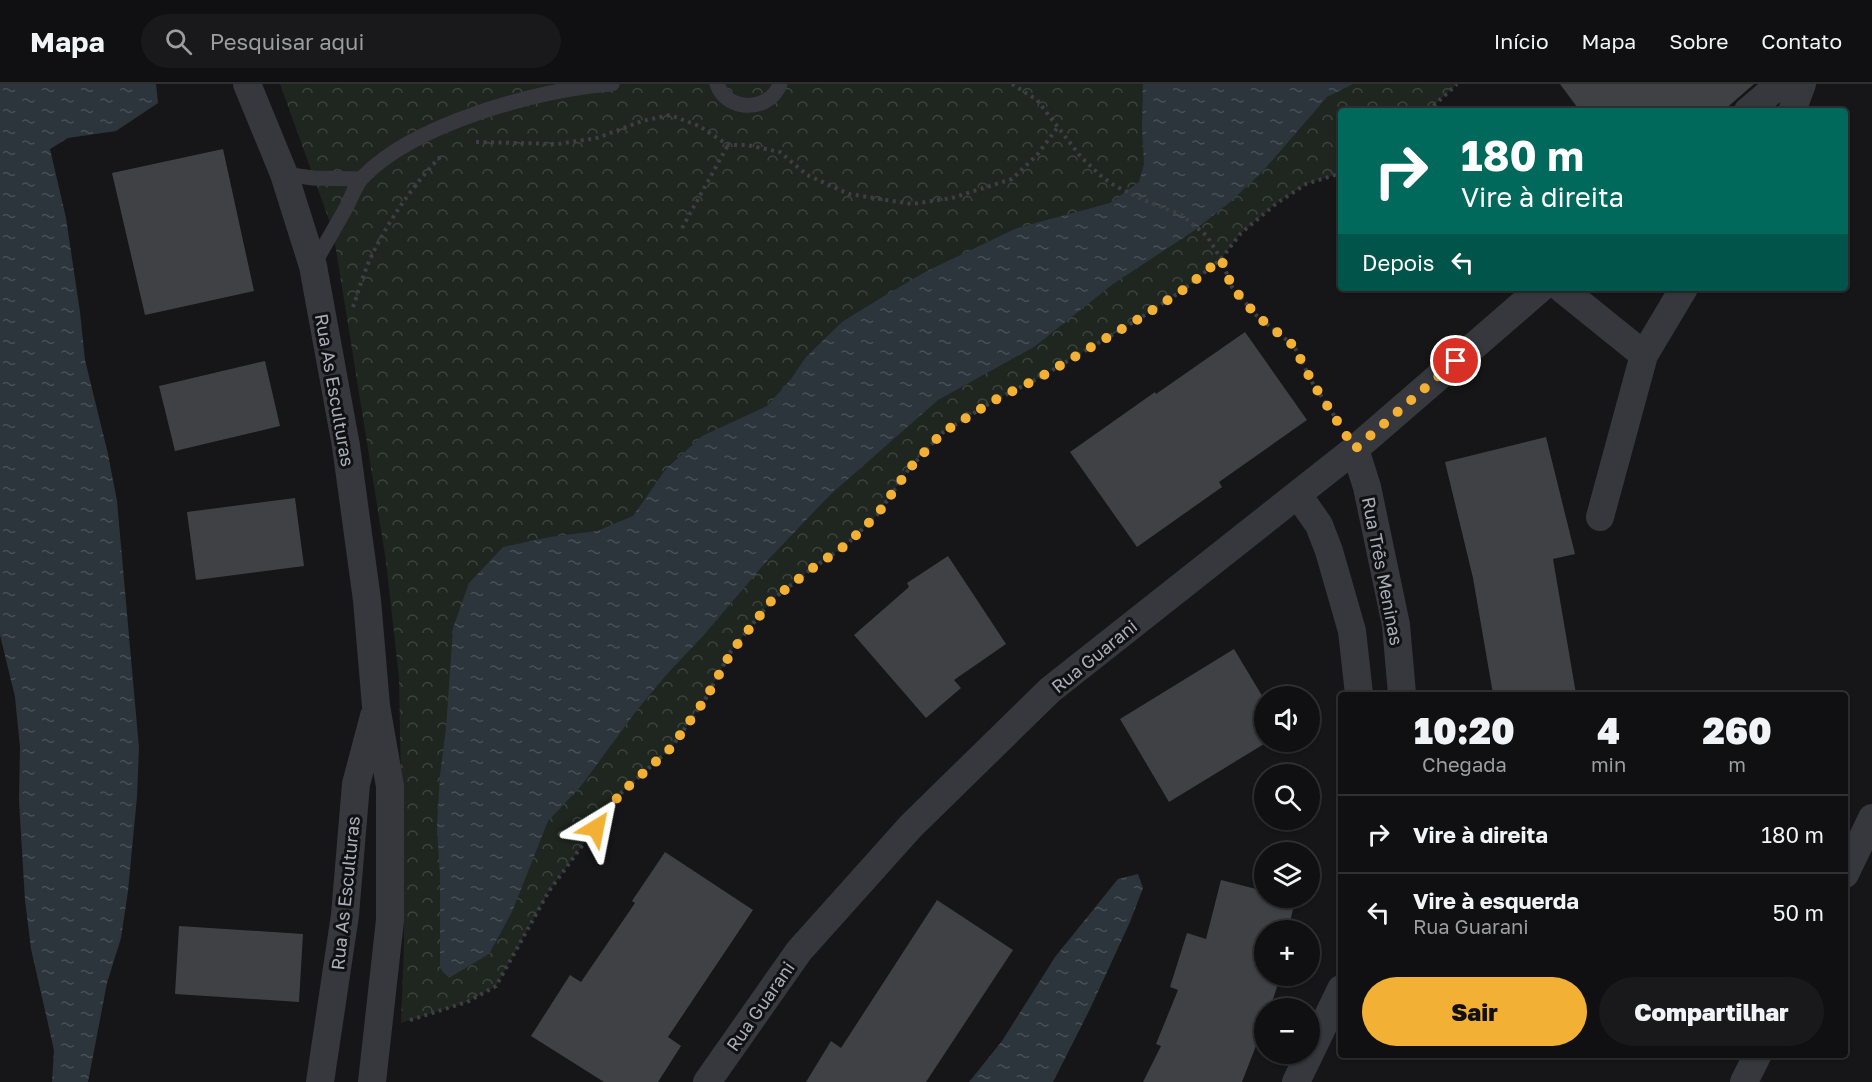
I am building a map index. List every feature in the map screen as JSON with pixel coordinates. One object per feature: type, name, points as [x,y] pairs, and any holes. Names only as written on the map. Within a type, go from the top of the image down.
[{"type":"street","name":"Rua As Esculturas","points":[[247,84],[284,174],[313,266],[346,446],[367,600],[376,706],[390,786],[390,920],[372,1082]]},
{"type":"street","points":[[1752,108],[1780,84]]},
{"type":"street","points":[[1793,108],[1802,84]]},
{"type":"street","name":"Rua Guarani","points":[[707,1082],[799,951],[920,818],[1050,690],[1355,449],[1538,291]]},
{"type":"street","points":[[1565,291],[1644,355]]},
{"type":"street","points":[[1600,517],[1644,355],[1682,291]]},
{"type":"street","name":"Rua Trẽs Meninas","points":[[1355,449],[1367,487],[1396,626],[1402,692]]},
{"type":"street","points":[[1298,495],[1318,525],[1329,550],[1352,631],[1359,692]]},
{"type":"street","name":"Rua As Esculturas","points":[[320,1082],[345,915],[356,784],[376,706]]},
{"type":"street","points":[[1848,868],[1872,818]]},
{"type":"street","points":[[1296,1082],[1338,995]]},
{"type":"street","points":[[1744,1082],[1756,1058]]},
{"type":"lane","points":[[313,266],[361,179],[399,149],[446,126],[498,105],[587,86],[612,84]]},
{"type":"lane","points":[[717,84],[727,98],[738,105],[751,106],[762,104],[772,98],[780,84]]},
{"type":"lane","points":[[284,174],[313,178],[361,179]]},
{"type":"path","points":[[1012,84],[1037,100],[1081,157],[1100,175],[1141,199],[1182,215],[1207,236],[1221,259],[1232,287],[1256,315],[1294,346],[1312,382],[1355,449]]},
{"type":"path","points":[[1431,108],[1457,84]]},
{"type":"path","points":[[470,144],[480,141],[528,145],[558,144],[597,138],[642,121],[670,115],[699,126],[728,145],[747,145],[780,152],[807,175],[849,194],[912,204],[952,198],[1012,179],[1037,155],[1058,126]]},
{"type":"path","points":[[682,228],[728,145]]},
{"type":"path","points":[[351,311],[372,256],[400,206],[427,171],[449,149]]},
{"type":"path","points":[[401,1023],[467,1002],[496,986],[549,891],[620,794],[671,748],[706,698],[732,651],[772,600],[846,545],[877,515],[909,469],[942,433],[995,400],[1039,378],[1142,317],[1183,290],[1221,259],[1241,233],[1277,203],[1306,184],[1338,174]]},
{"type":"green space","points":[[280,84],[1457,84],[1431,108],[1338,108],[1338,174],[1306,184],[1277,203],[1241,233],[1221,259],[1183,290],[1142,317],[1039,378],[995,400],[942,433],[909,469],[877,515],[846,545],[772,600],[731,651],[706,698],[671,748],[620,794],[549,891],[496,986],[467,1002],[401,1023],[404,944],[399,678],[386,561],[333,231]]},
{"type":"water","points":[[0,84],[156,84],[158,103],[116,131],[68,138],[50,149],[66,218],[85,360],[117,501],[139,748],[137,797],[121,938],[107,983],[88,1082],[52,1082],[54,1050],[31,949],[25,900],[19,801],[20,747],[15,697],[0,635]]},
{"type":"water","points":[[1143,84],[1353,84],[1327,97],[1263,171],[1229,203],[1192,232],[1113,284],[1034,347],[938,400],[830,495],[765,563],[668,673],[637,710],[581,786],[548,821],[512,912],[489,954],[449,978],[440,968],[440,875],[437,826],[453,628],[469,583],[503,547],[550,537],[597,531],[633,516],[666,469],[702,436],[767,406],[791,379],[806,357],[842,322],[884,296],[927,271],[1017,228],[1110,203],[1139,182],[1144,164]]},
{"type":"water","points":[[1138,874],[1143,888],[1130,922],[1053,1082],[969,1082],[1002,1041],[1055,957],[1118,879]]},
{"type":"building","points":[[1560,84],[1754,84],[1726,108],[1578,108]]},
{"type":"building","points":[[223,149],[254,291],[145,315],[112,173]]},
{"type":"building","points":[[1245,332],[1307,420],[1219,482],[1222,487],[1137,547],[1070,452]]},
{"type":"building","points":[[265,361],[280,426],[175,451],[159,386]]},
{"type":"building","points":[[1546,437],[1575,554],[1553,559],[1576,692],[1493,692],[1473,578],[1445,462]]},
{"type":"building","points":[[295,498],[304,566],[196,580],[187,512]]},
{"type":"building","points":[[948,556],[1006,644],[954,680],[961,688],[926,718],[854,635],[909,587],[907,583]]},
{"type":"building","points":[[1234,649],[1256,686],[1254,686],[1254,750],[1169,802],[1120,719]]},
{"type":"building","points":[[665,852],[753,910],[668,1037],[681,1046],[658,1082],[604,1082],[531,1036],[570,975],[581,982],[635,903],[632,901]]},
{"type":"building","points":[[1221,880],[1254,888],[1254,908],[1293,908],[1290,920],[1254,920],[1254,986],[1277,986],[1273,998],[1254,998],[1254,1051],[1242,1082],[1143,1082],[1161,1046],[1156,1044],[1178,990],[1170,987],[1187,933],[1206,939]]},
{"type":"building","points":[[937,900],[1013,950],[926,1082],[806,1082],[831,1041],[841,1048]]},
{"type":"building","points":[[179,926],[303,934],[299,1002],[175,994]]},
{"type":"route","points":[[596,828],[620,794],[671,748],[706,698],[732,651],[772,600],[846,545],[877,515],[909,469],[942,433],[995,400],[1039,378],[1142,317],[1183,290],[1221,259],[1232,287],[1256,315],[1294,346],[1312,382],[1355,449],[1456,361]]}]
